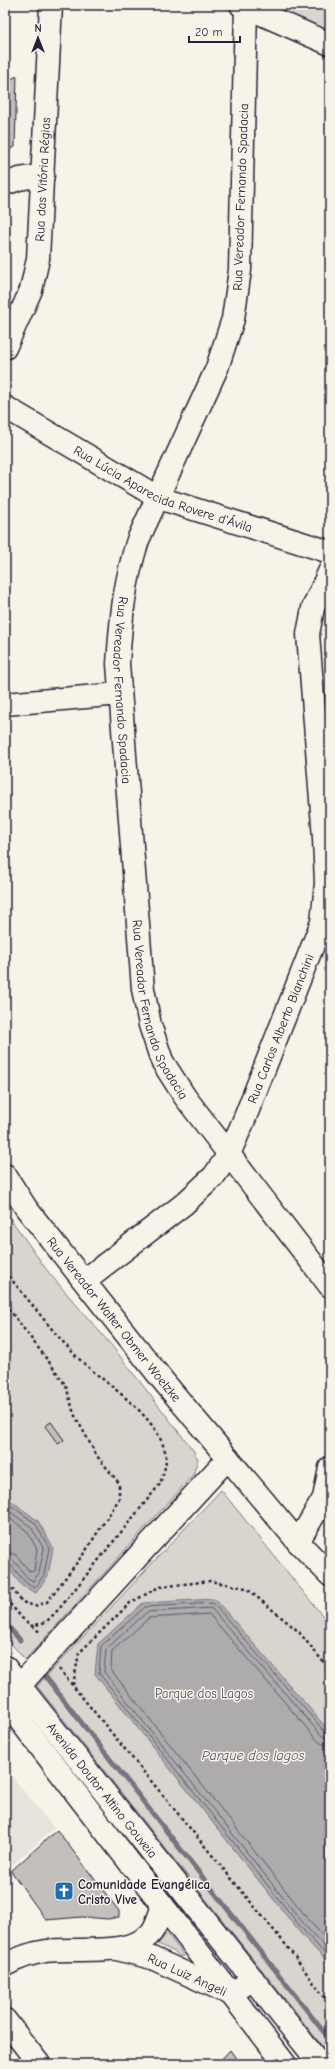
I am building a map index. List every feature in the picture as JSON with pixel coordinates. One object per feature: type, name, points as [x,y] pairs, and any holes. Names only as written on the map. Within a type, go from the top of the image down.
[{"type":"street","name":"Rua das Vitória Régias","points":[[5,348],[31,290],[38,259],[44,175],[51,5]]},
{"type":"street","points":[[246,6],[330,44]]},
{"type":"street","name":"Rua Vereador Fernando Spadacia","points":[[246,6],[240,270],[233,319],[217,368],[159,498],[138,540],[128,570],[121,612],[118,664],[143,989],[150,1025],[162,1060],[185,1097],[228,1154],[326,1275]]},
{"type":"street","points":[[5,184],[18,179],[44,175]]},
{"type":"street","name":"Rua Lúcia Aparecida Rovere d'Ávila","points":[[5,407],[159,498],[330,552]]},
{"type":"street","name":"Rua Carlos Alberto Bianchini","points":[[85,1280],[184,1204],[214,1176],[228,1154],[244,1120],[322,922],[326,883],[325,846],[308,634],[312,608],[330,570]]},
{"type":"street","points":[[5,704],[120,694]]},
{"type":"street","name":"Rua Vereador Walter Obmer Woelzke","points":[[5,1175],[26,1208],[85,1280],[164,1382],[298,1542],[330,1575]]},
{"type":"street","points":[[12,1686],[228,1458]]},
{"type":"street","points":[[298,1542],[324,1498],[330,1468]]},
{"type":"street","name":"Avenida Doutor Altino Gouveia","points":[[5,1666],[12,1686],[320,2064]]},
{"type":"street","name":"Avenida Doutor Altino Gouveia","points":[[5,1702],[284,2063]]},
{"type":"street","name":"Rua Luiz Angeli","points":[[117,1949],[140,1941],[150,1934],[156,1925],[163,1906]]},
{"type":"street","name":"Rua Luiz Angeli","points":[[5,1965],[45,1951],[117,1949],[152,1958],[231,1994],[253,1980]]},
{"type":"street","points":[[5,2020],[39,2064]]},
{"type":"path","points":[[5,1272],[76,1356],[137,1409],[155,1431],[165,1452],[165,1468],[160,1484],[59,1609],[46,1622],[32,1626],[22,1618],[5,1598]]},
{"type":"path","points":[[5,1304],[66,1386],[78,1421],[97,1456],[118,1483],[118,1499],[86,1552],[47,1602],[35,1606],[22,1602],[5,1580]]},
{"type":"path","points":[[330,1670],[298,1631],[246,1588],[210,1581],[159,1587],[130,1603],[79,1653],[73,1686],[286,1945],[330,2005]]},
{"type":"shaded area","points":[[5,1768],[54,1828],[9,1868],[5,1863]]},
{"type":"green space","points":[[277,5],[330,5],[330,35],[277,12]]},
{"type":"green space","points":[[5,1211],[49,1273],[112,1346],[193,1450],[198,1459],[193,1475],[25,1660],[5,1636]]},
{"type":"green space","name":"Parque dos Lagos","points":[[221,1490],[330,1625],[330,2056],[37,1686]]},
{"type":"green space","points":[[167,1933],[184,1956],[181,1957],[175,1952],[158,1944]]},
{"type":"water","points":[[5,1496],[38,1521],[53,1547],[48,1576],[36,1593],[22,1586],[5,1564]]},
{"type":"water","name":"Parque dos lagos","points":[[215,1599],[330,1732],[330,1965],[301,1934],[95,1674],[98,1644],[143,1603]]},
{"type":"building","points":[[17,76],[15,147],[5,152],[5,82]]},
{"type":"building","points":[[51,1422],[64,1440],[58,1444],[45,1426]]},
{"type":"building","name":"Comunidade Evangélica Cristo Vive","points":[[57,1830],[119,1911],[119,1917],[108,1919],[82,1917],[46,1920],[11,1871]]},
{"type":"building","points":[[230,2050],[240,2064],[217,2064]]},
{"type":"waterway","points":[[5,1623],[20,1640]]},
{"type":"waterway","points":[[45,1676],[330,2040]]},
{"type":"place","name":"Comunidade Evangélica Cristo Vive","points":[[64,1891]]}]
